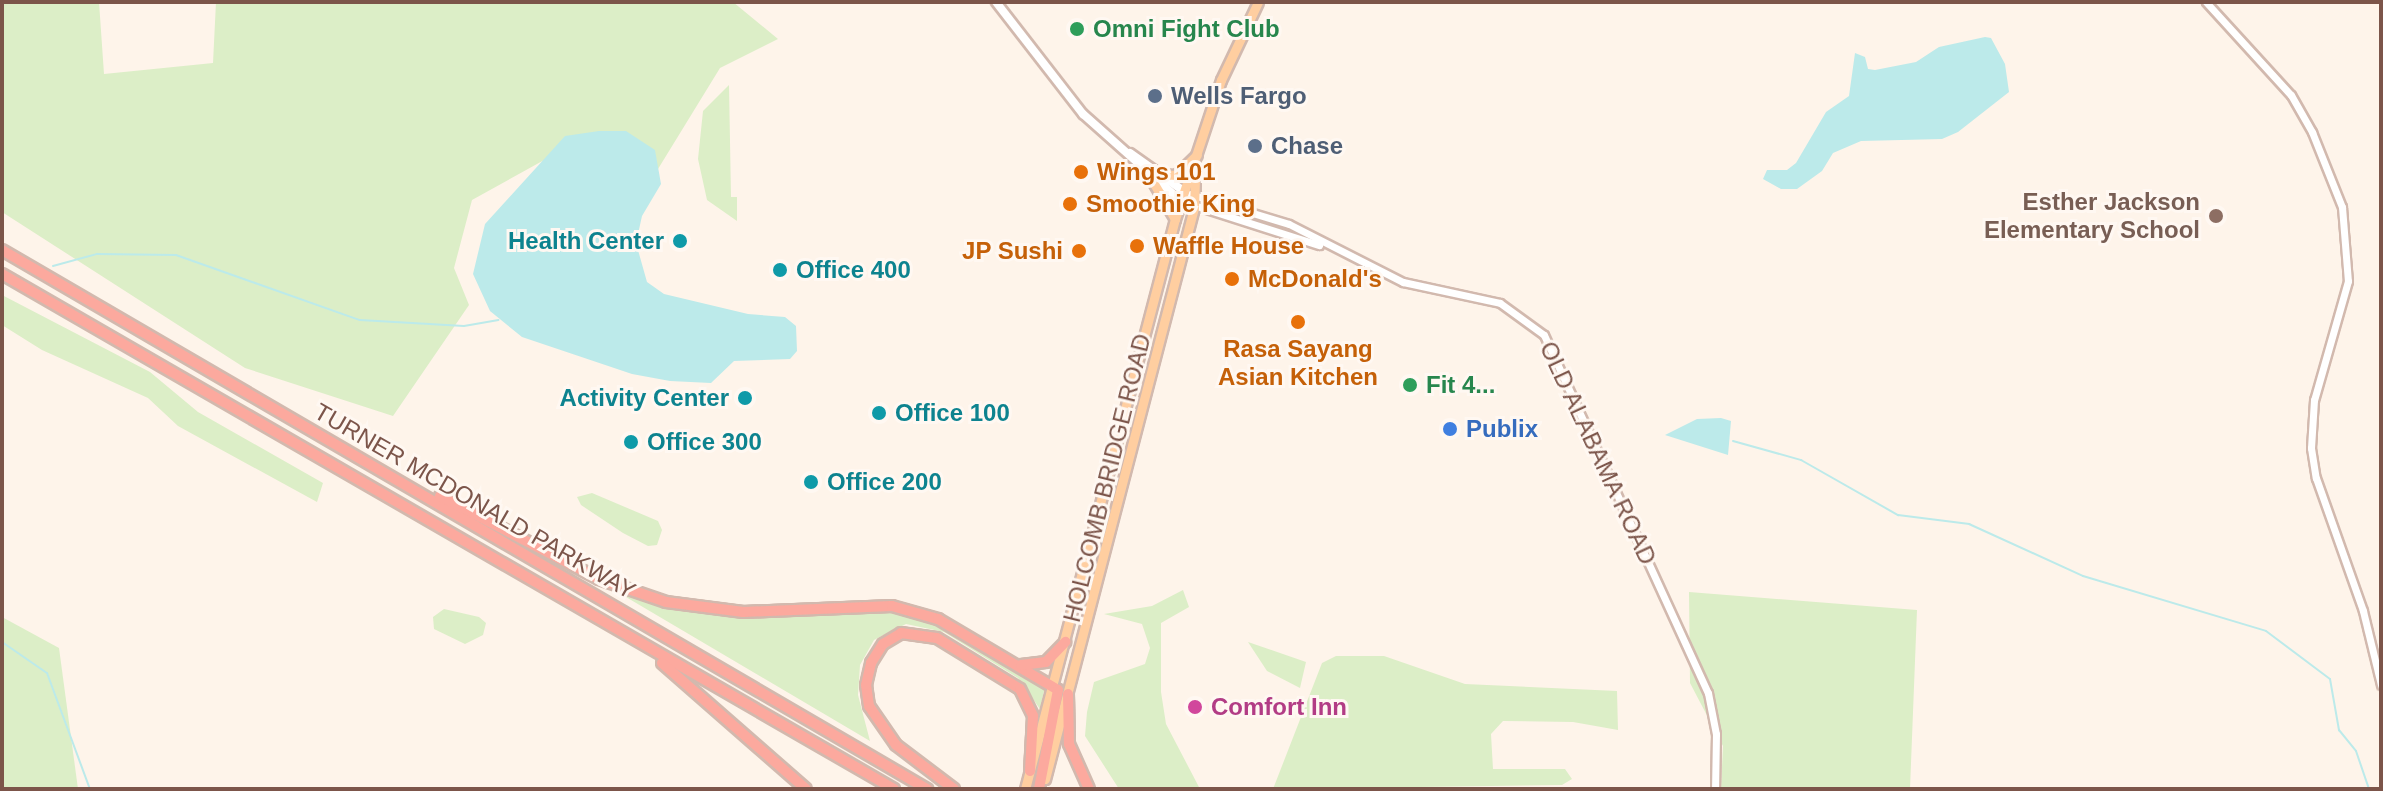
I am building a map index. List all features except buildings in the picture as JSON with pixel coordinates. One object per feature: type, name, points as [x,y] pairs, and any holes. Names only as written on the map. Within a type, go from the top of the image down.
[{"type":"highway","name":"TURNER MCDONALD PARKWAY","points":[[2,250],[927,789]]},
{"type":"highway","name":"TURNER MCDONALD PARKWAY","points":[[2,274],[894,789]]},
{"type":"highway","points":[[332,440],[634,593],[727,611],[892,606],[938,619],[1053,686],[1059,698],[1041,789]]},
{"type":"highway","points":[[954,789],[891,740],[868,701],[873,658],[901,633],[937,638],[1022,691],[1033,719],[1030,771]]},
{"type":"highway","points":[[636,641],[715,704],[806,789]]},
{"type":"highway","points":[[1012,662],[1040,665],[1065,642]]},
{"type":"highway","points":[[1068,694],[1069,744],[1089,789]]},
{"type":"main road","name":"HOLCOMB BRIDGE ROAD","points":[[1025,789],[1175,219],[1195,170],[1221,80],[1258,2]]},
{"type":"main road","name":"OLD ALABAMA ROAD","points":[[999,5],[1074,104],[1107,137],[1183,196]]},
{"type":"main road","points":[[1175,219],[1153,175],[1176,175],[1199,152]]},
{"type":"main road","name":"HOLCOMB BRIDGE ROAD","points":[[1041,789],[1194,208],[1195,170]]},
{"type":"street","points":[[2206,2],[2291,95],[2312,132],[2342,207],[2348,281],[2314,400],[2311,448],[2381,685]]},
{"type":"street","name":"OLD ALABAMA ROAD","points":[[1183,196],[1289,224],[1332,250],[1403,282],[1500,303],[1544,335],[1708,693],[1716,734],[1715,789]]},
{"type":"street","name":"OLD ALABAMA ROAD","points":[[1183,196],[1194,208],[1332,250]]},
{"type":"green space","points":[[2,2],[99,2],[104,74],[213,63],[216,2],[733,2],[778,39],[720,68],[658,169],[575,143],[472,200],[454,268],[469,305],[393,416],[245,368],[2,212]]},
{"type":"green space","points":[[729,85],[731,197],[737,197],[737,221],[707,200],[698,159],[703,111]]},
{"type":"green space","points":[[2,295],[150,372],[198,412],[323,483],[317,502],[178,426],[148,398],[42,350],[2,325]]},
{"type":"green space","points":[[592,493],[658,521],[662,530],[657,545],[648,546],[623,533],[581,505],[577,497]]},
{"type":"green space","points":[[609,587],[703,612],[884,608],[929,619],[1045,687],[1040,709],[1018,678],[944,632],[906,624],[874,640],[860,665],[858,695],[870,741]]},
{"type":"green space","points":[[1183,590],[1189,607],[1161,623],[1161,692],[1166,724],[1200,789],[1119,789],[1085,736],[1087,712],[1094,682],[1145,664],[1150,648],[1142,624],[1104,614],[1152,606]]},
{"type":"green space","points":[[1689,592],[1917,610],[1910,789],[1721,789],[1723,746],[1690,683]]},
{"type":"green space","points":[[444,609],[479,617],[486,623],[483,635],[465,644],[434,629],[433,617]]},
{"type":"green space","points":[[2,617],[59,648],[78,789],[2,789]]},
{"type":"green space","points":[[1248,642],[1306,662],[1300,688],[1267,671]]},
{"type":"green space","points":[[1336,656],[1384,656],[1465,684],[1617,691],[1618,730],[1573,722],[1503,721],[1491,734],[1493,769],[1565,769],[1572,779],[1562,785],[1273,789],[1322,663]]},
{"type":"water","points":[[1991,38],[2005,64],[2009,92],[1958,132],[1942,139],[1861,141],[1833,153],[1822,171],[1797,189],[1781,189],[1763,179],[1767,170],[1787,170],[1796,163],[1826,112],[1849,96],[1855,53],[1865,57],[1868,69],[1875,70],[1916,62],[1939,47]]},
{"type":"water","points":[[626,131],[655,150],[661,184],[642,216],[636,243],[647,282],[664,294],[748,314],[785,317],[796,326],[797,351],[790,359],[734,361],[711,383],[670,381],[632,374],[522,337],[490,311],[473,274],[485,224],[565,136]]},
{"type":"water","points":[[1721,418],[1731,421],[1728,455],[1665,435],[1697,419]]},
{"type":"waterway","points":[[53,266],[97,254],[176,255],[360,320],[464,326],[498,320]]},
{"type":"waterway","points":[[1733,441],[1801,460],[1898,515],[1969,524],[2083,576],[2266,631],[2330,679],[2339,730],[2356,751],[2369,789]]},
{"type":"waterway","points":[[2,642],[47,673],[90,789]]},
{"type":"place","name":"Omni Fight Club","points":[[1077,29]]},
{"type":"place","name":"Wells Fargo","points":[[1155,96]]},
{"type":"place","name":"Chase","points":[[1255,146]]},
{"type":"place","name":"Wings 101","points":[[1081,172]]},
{"type":"place","name":"Smoothie King","points":[[1070,204]]},
{"type":"place","name":"Esther Jackson Elementary School","points":[[2216,216]]},
{"type":"place","name":"Health Center","points":[[680,241]]},
{"type":"place","name":"Waffle House","points":[[1137,246]]},
{"type":"place","name":"JP Sushi","points":[[1079,251]]},
{"type":"place","name":"Office 400","points":[[780,270]]},
{"type":"place","name":"McDonald's","points":[[1232,279]]},
{"type":"place","name":"Rasa Sayang Asian Kitchen","points":[[1298,322]]},
{"type":"place","name":"Fit 4...","points":[[1410,385]]},
{"type":"place","name":"Activity Center","points":[[745,398]]},
{"type":"place","name":"Office 100","points":[[879,413]]},
{"type":"place","name":"Publix","points":[[1450,429]]},
{"type":"place","name":"Office 300","points":[[631,442]]},
{"type":"place","name":"Office 200","points":[[811,482]]},
{"type":"place","name":"Comfort Inn","points":[[1195,707]]}]
